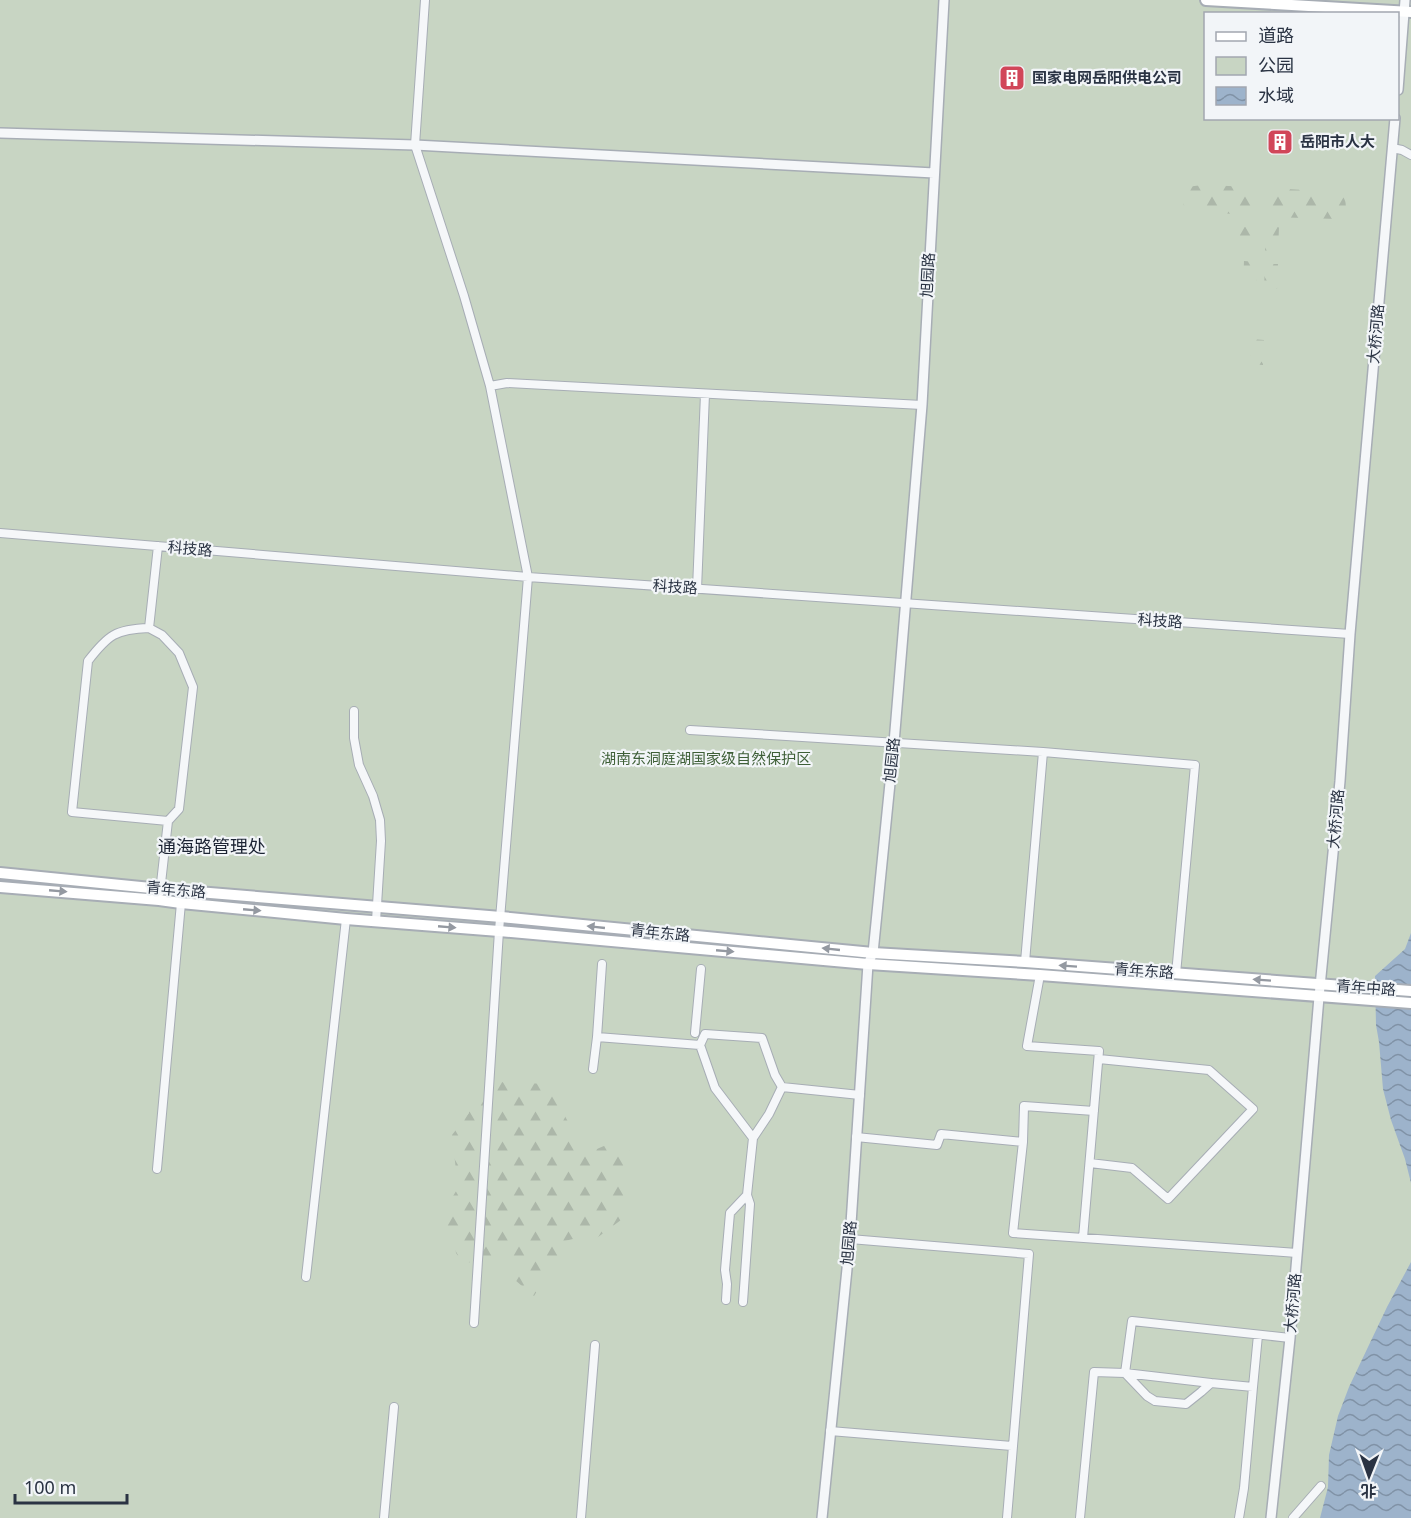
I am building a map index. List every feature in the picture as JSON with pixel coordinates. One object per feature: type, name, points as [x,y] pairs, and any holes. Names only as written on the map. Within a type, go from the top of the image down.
[{"type":"main road","points":[[1206,0],[1408,12]]},
{"type":"main road","name":"青年东路","points":[[0,873],[160,894],[181,903],[346,919],[1411,1003]]},
{"type":"main road","name":"青年东路","points":[[0,887],[376,907],[501,917],[870,959],[1026,962],[1326,985]]},
{"type":"main road","name":"青年中路","points":[[1326,985],[1411,991]]},
{"type":"street","points":[[425,0],[415,146],[464,296],[490,386],[528,577],[499,931],[474,1323]]},
{"type":"street","name":"旭园路","points":[[822,1518],[850,1239],[870,959],[894,743],[922,405],[944,0]]},
{"type":"street","points":[[1399,82],[1408,12],[1405,0]]},
{"type":"street","name":"大桥河路","points":[[1270,1518],[1290,1338],[1319,997],[1326,985],[1350,634],[1395,120]]},
{"type":"street","points":[[0,133],[415,146],[934,173]]},
{"type":"street","points":[[1392,148],[1411,155]]},
{"type":"street","points":[[490,386],[507,383],[922,405]]},
{"type":"street","points":[[697,589],[705,394]]},
{"type":"street","name":"科技路","points":[[0,533],[528,577],[1350,634]]},
{"type":"street","points":[[149,628],[158,546]]},
{"type":"street","points":[[160,894],[168,821],[179,809],[193,687],[179,653],[162,634],[149,628],[114,633],[99,646],[88,661],[72,812],[168,821]]},
{"type":"street","points":[[354,711],[354,738],[359,765],[374,796],[380,820],[381,841],[375,921]]},
{"type":"street","points":[[690,730],[1043,752],[1195,765],[1176,974]]},
{"type":"street","points":[[1026,962],[1043,752]]},
{"type":"street","points":[[157,1169],[181,903]]},
{"type":"street","points":[[306,1277],[346,919]]},
{"type":"street","points":[[593,1069],[602,964]]},
{"type":"street","points":[[701,969],[695,1033],[697,1045],[715,1088],[753,1138]]},
{"type":"street","points":[[1040,975],[1027,1046],[1099,1051],[1083,1238]]},
{"type":"street","points":[[695,1033],[762,1038],[775,1075],[782,1087]]},
{"type":"street","points":[[697,1045],[705,1034]]},
{"type":"street","points":[[597,1037],[697,1045]]},
{"type":"street","points":[[1090,1163],[1132,1168],[1168,1199],[1253,1110],[1209,1070],[1099,1059]]},
{"type":"street","points":[[782,1087],[860,1095]]},
{"type":"street","points":[[743,1302],[750,1204],[747,1195],[753,1138],[769,1114],[782,1087]]},
{"type":"street","points":[[1094,1111],[1024,1106],[1023,1142],[1013,1233],[1297,1252]]},
{"type":"street","points":[[856,1137],[937,1145],[940,1134],[1023,1142]]},
{"type":"street","points":[[726,1300],[725,1270],[730,1213],[747,1195]]},
{"type":"street","points":[[850,1239],[1029,1254],[1007,1518]]},
{"type":"street","points":[[727,1284],[744,1286]]},
{"type":"street","points":[[1125,1372],[1132,1321],[1290,1338]]},
{"type":"street","points":[[1239,1518],[1244,1488],[1258,1335]]},
{"type":"street","points":[[581,1518],[594,1345]]},
{"type":"street","points":[[1080,1518],[1094,1372],[1125,1372],[1253,1387]]},
{"type":"street","points":[[1125,1372],[1155,1401],[1186,1404],[1211,1383]]},
{"type":"street","points":[[384,1518],[394,1407]]},
{"type":"street","points":[[830,1431],[1012,1446]]},
{"type":"street","points":[[1293,1518],[1321,1486]]},
{"type":"green space","name":"湖南东洞庭湖国家级自然保护区","points":[[0,0],[1411,0],[1411,1518],[0,1518]]},
{"type":"green space","points":[[1203,185],[1254,187],[1252,216],[1192,210],[1184,206],[1181,192],[1186,187]]},
{"type":"green space","points":[[1268,188],[1338,192],[1346,202],[1344,215],[1338,219],[1268,217]]},
{"type":"green space","points":[[1240,227],[1252,227],[1251,252],[1239,252]]},
{"type":"green space","points":[[1266,227],[1279,227],[1278,252],[1265,252]]},
{"type":"green space","points":[[1244,261],[1257,262],[1256,287],[1243,286]]},
{"type":"green space","points":[[1265,264],[1278,264],[1277,289],[1264,289]]},
{"type":"green space","points":[[1251,339],[1264,340],[1263,365],[1250,364]]},
{"type":"green space","points":[[499,1082],[548,1084],[585,1154],[611,1143],[632,1152],[617,1177],[630,1196],[625,1217],[586,1246],[573,1239],[560,1242],[560,1254],[534,1296],[509,1275],[514,1263],[510,1253],[463,1263],[456,1253],[454,1236],[437,1222],[458,1188],[452,1135],[469,1113],[467,1105]]},
{"type":"water","points":[[1411,933],[1411,1183],[1383,1089],[1376,1025],[1375,976],[1405,949]]},
{"type":"water","points":[[1411,1262],[1411,1518],[1320,1518],[1328,1487],[1329,1455],[1338,1416],[1349,1387]]},
{"type":"place","name":"国家电网岳阳供电公司","points":[[1012,78]]},
{"type":"place","name":"岳阳市人大","points":[[1280,142]]},
{"type":"district","name":"通海路管理处","points":[[212,847]]}]
